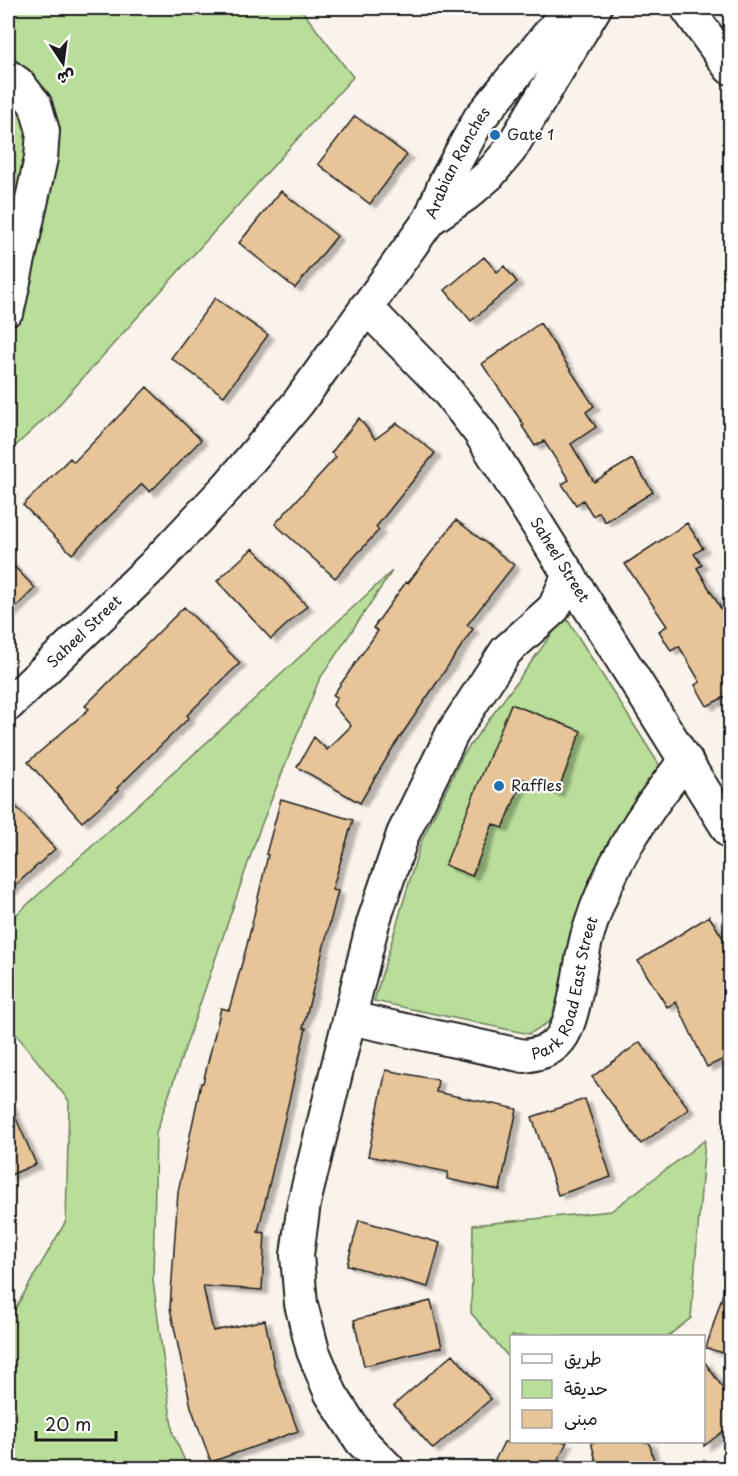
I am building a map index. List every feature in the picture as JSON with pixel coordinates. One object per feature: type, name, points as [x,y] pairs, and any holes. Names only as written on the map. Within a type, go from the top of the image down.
[{"type":"street","name":"Arabian Ranches","points":[[430,219],[457,187],[479,119],[502,87],[570,8]]},
{"type":"street","name":"Arabian Ranches","points":[[457,187],[489,175],[510,150],[595,8]]},
{"type":"street","points":[[687,8],[730,68]]},
{"type":"street","points":[[8,76],[18,83],[35,104],[43,131],[41,159],[8,309]]},
{"type":"street","points":[[502,87],[520,96],[535,110]]},
{"type":"street","name":"Saheel Street","points":[[8,705],[153,566],[228,486],[298,403],[430,219]]},
{"type":"street","name":"Saheel Street","points":[[366,306],[430,371],[480,433],[730,832]]},
{"type":"street","points":[[387,1468],[361,1441],[331,1394],[313,1351],[301,1304],[297,1255],[304,1203],[374,923],[403,834],[442,754],[506,651],[554,608],[569,574]]},
{"type":"street","name":"Park Road East Street","points":[[350,1018],[524,1056],[540,1054],[553,1047],[565,1028],[588,935],[601,896],[638,824],[687,760]]},
{"type":"green space","points":[[8,8],[300,8],[353,77],[56,408],[8,453]]},
{"type":"green space","points":[[392,571],[319,680],[259,831],[156,1133],[153,1280],[173,1434],[188,1468],[8,1468],[8,1321],[66,1221],[69,1101],[8,1024],[8,922]]},
{"type":"green space","points":[[565,616],[667,777],[561,1015],[529,1034],[374,1001],[421,842],[463,755]]},
{"type":"green space","points":[[705,1140],[691,1318],[669,1335],[510,1335],[510,1359],[471,1313],[473,1225],[611,1211]]},
{"type":"building","points":[[355,116],[407,155],[370,204],[318,164]]},
{"type":"building","points":[[281,191],[337,236],[295,288],[239,243]]},
{"type":"building","points":[[484,257],[497,272],[504,266],[517,282],[471,321],[445,290]]},
{"type":"building","points":[[215,298],[268,335],[224,396],[171,358]]},
{"type":"building","points":[[540,323],[594,406],[586,412],[596,427],[571,444],[594,482],[632,459],[653,492],[605,522],[599,512],[593,516],[583,500],[576,505],[562,484],[569,480],[544,441],[535,446],[522,426],[524,425],[482,364]]},
{"type":"building","points":[[147,387],[201,440],[150,492],[142,484],[72,554],[23,505],[70,458],[74,462]]},
{"type":"building","points":[[359,418],[375,439],[397,423],[435,453],[376,527],[379,530],[335,578],[275,524],[336,457],[331,453]]},
{"type":"building","points":[[456,520],[514,565],[467,625],[473,629],[392,749],[360,803],[297,767],[314,737],[327,750],[351,726],[333,705],[337,697],[333,695],[378,631],[373,628],[406,582],[408,583]]},
{"type":"building","points":[[687,523],[703,548],[694,554],[702,565],[697,568],[730,624],[730,694],[707,706],[695,685],[700,682],[679,646],[671,651],[659,631],[667,626],[625,564]]},
{"type":"building","points":[[253,548],[307,606],[271,639],[217,581]]},
{"type":"building","points":[[8,560],[35,588],[8,615]]},
{"type":"building","points":[[184,607],[240,663],[187,715],[189,718],[117,788],[119,790],[82,822],[28,762],[89,709],[85,706]]},
{"type":"building","name":"Raffles","points":[[511,704],[581,731],[557,793],[523,779],[503,828],[493,824],[472,876],[445,865]]},
{"type":"building","points":[[8,798],[55,849],[8,892]]},
{"type":"building","points":[[281,799],[353,820],[332,890],[338,891],[303,1028],[306,1028],[258,1232],[265,1233],[262,1290],[203,1286],[213,1331],[265,1320],[274,1366],[298,1431],[211,1462],[191,1407],[170,1308],[178,1192],[201,1083],[203,1083],[221,1008],[229,1010],[247,945],[268,855],[266,854]]},
{"type":"building","points":[[709,916],[730,949],[730,1056],[707,1067],[676,1002],[667,1007],[638,961]]},
{"type":"building","points":[[640,1042],[689,1109],[641,1144],[592,1077]]},
{"type":"building","points":[[386,1070],[438,1080],[436,1092],[517,1109],[500,1190],[447,1179],[448,1172],[368,1156]]},
{"type":"building","points":[[585,1099],[611,1177],[558,1195],[532,1117]]},
{"type":"building","points":[[8,1100],[36,1164],[8,1176]]},
{"type":"building","points":[[359,1220],[440,1243],[428,1287],[347,1265]]},
{"type":"building","points":[[726,1284],[730,1285],[730,1355],[706,1348]]},
{"type":"building","points":[[431,1301],[442,1347],[364,1366],[354,1320]]},
{"type":"building","points":[[453,1354],[491,1399],[433,1449],[394,1405]]},
{"type":"building","points":[[705,1362],[730,1398],[730,1426],[704,1446]]},
{"type":"building","points":[[504,1442],[566,1443],[554,1468],[491,1468]]},
{"type":"building","points":[[591,1443],[649,1443],[656,1468],[598,1468]]},
{"type":"place","name":"Gate 1","points":[[495,135]]},
{"type":"place","name":"Raffles","points":[[499,786]]}]
